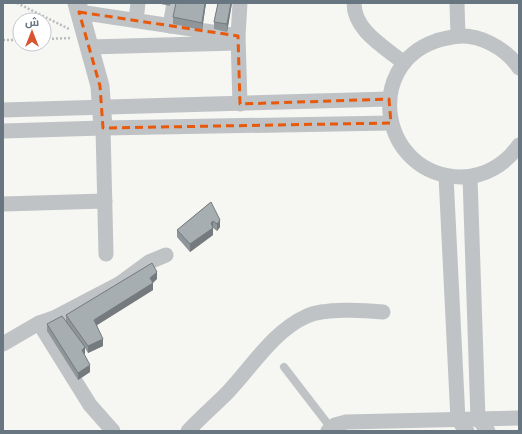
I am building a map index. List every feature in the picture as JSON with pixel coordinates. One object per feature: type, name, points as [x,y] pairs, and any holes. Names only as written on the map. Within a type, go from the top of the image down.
[{"type":"street","points":[[136,20],[138,3]]},
{"type":"street","points":[[170,26],[174,3]]},
{"type":"street","points":[[240,3],[238,40],[240,104]]},
{"type":"street","points":[[354,3],[354,11],[358,22],[365,31],[404,63]]},
{"type":"street","points":[[457,3],[458,36]]},
{"type":"street","points":[[106,254],[103,108],[100,86],[78,7],[238,40]]},
{"type":"street","points":[[519,66],[501,49],[481,39],[458,36],[435,41],[416,52],[404,63],[393,83],[389,99],[391,124],[398,142],[411,158],[427,170],[446,176],[470,177],[493,170],[511,156],[519,145]]},
{"type":"street","points":[[88,43],[238,40]]},
{"type":"street","points":[[3,110],[389,99]]},
{"type":"street","points":[[3,131],[391,124]]},
{"type":"street","points":[[446,176],[462,425]]},
{"type":"street","points":[[470,177],[478,419],[488,431]]},
{"type":"street","points":[[3,204],[105,201]]},
{"type":"street","points":[[3,344],[39,323],[56,317],[119,284],[149,262],[166,255]]},
{"type":"street","points":[[188,431],[227,394],[278,336],[292,324],[309,315],[344,310],[383,312]]},
{"type":"street","points":[[39,323],[90,405],[113,431]]},
{"type":"street","points":[[330,430],[346,422],[373,426],[462,425],[478,419],[519,418]]},
{"type":"lane","points":[[284,367],[330,430]]},
{"type":"path","points":[[17,3],[88,43]]},
{"type":"path","points":[[52,40],[88,43]]},
{"type":"highlighted area","points":[[79,12],[238,36],[240,104],[389,99],[391,123],[103,128],[100,86]]},
{"type":"building","points":[[176,3],[205,3],[202,23],[173,17]]},
{"type":"building","points":[[218,3],[231,3],[227,24],[214,22]]},
{"type":"building","points":[[211,202],[220,220],[217,224],[213,221],[211,223],[213,228],[190,244],[177,230]]},
{"type":"building","points":[[152,263],[157,272],[150,278],[153,283],[94,320],[103,339],[88,346],[66,315]]},
{"type":"building","points":[[62,316],[85,347],[82,350],[90,365],[78,373],[47,324]]}]
